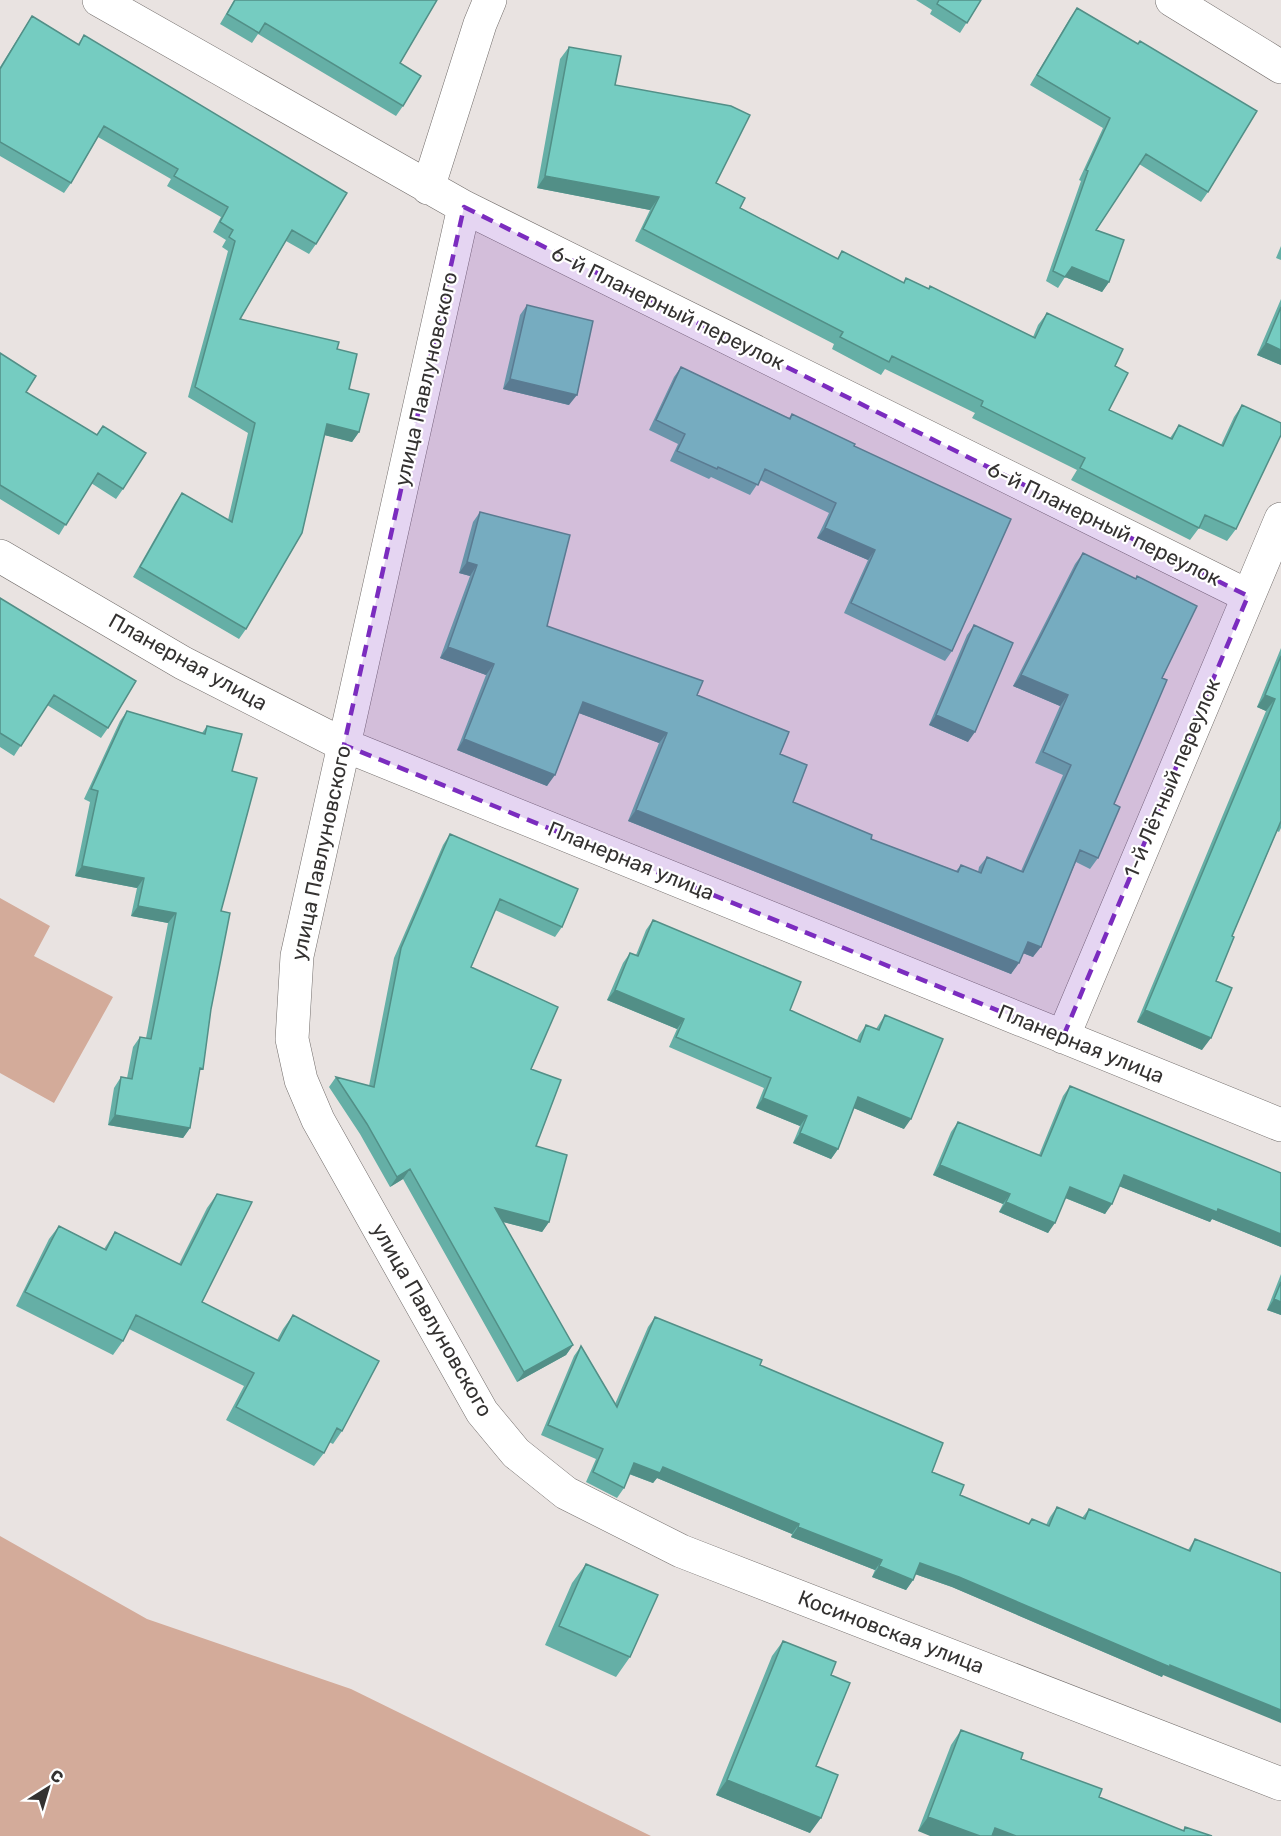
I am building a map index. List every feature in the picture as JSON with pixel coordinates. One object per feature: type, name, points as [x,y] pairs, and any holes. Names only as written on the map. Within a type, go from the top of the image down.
[{"type":"street","name":"6-й Планерный переулок","points":[[99,0],[464,207],[1248,596]]},
{"type":"street","points":[[428,188],[480,24],[490,0]]},
{"type":"street","points":[[1172,0],[1281,67]]},
{"type":"street","name":"улица Павлуновского","points":[[464,207],[297,956],[292,1039],[301,1080],[318,1120],[482,1412],[516,1453]]},
{"type":"street","name":"1-й Лётный переулок","points":[[1063,1036],[1281,519]]},
{"type":"street","name":"Планерная улица","points":[[0,556],[183,663],[344,745],[1281,1125]]},
{"type":"street","name":"Косиновская улица","points":[[516,1453],[567,1493],[681,1551],[1281,1784]]},
{"type":"highlighted area","points":[[464,207],[1248,596],[1063,1037],[344,745]]},
{"type":"shaded area","points":[[0,898],[50,926],[34,956],[113,997],[54,1103],[0,1073]]},
{"type":"shaded area","points":[[0,1536],[147,1619],[351,1689],[651,1836],[0,1836]]},
{"type":"building","points":[[235,0],[437,0],[400,63],[421,76],[403,106],[265,23],[259,33],[227,14]]},
{"type":"building","points":[[939,0],[981,0],[967,23],[937,4]]},
{"type":"building","points":[[1077,8],[1138,44],[1140,41],[1257,111],[1208,192],[1146,154],[1096,230],[1124,240],[1109,282],[1072,267],[1065,277],[1053,271],[1088,171],[1086,170],[1110,118],[1037,75]]},
{"type":"building","points":[[32,16],[79,45],[84,35],[347,193],[316,244],[292,230],[240,319],[339,342],[337,349],[357,354],[349,389],[369,394],[359,432],[327,424],[302,533],[246,629],[140,567],[182,493],[232,522],[255,423],[195,387],[235,241],[229,237],[233,230],[220,222],[228,207],[174,176],[178,169],[104,126],[71,183],[0,142],[0,69]]},
{"type":"building","points":[[569,47],[621,56],[615,85],[731,106],[750,115],[716,183],[745,198],[740,208],[838,259],[842,251],[904,283],[906,278],[929,289],[930,286],[1035,338],[1047,313],[1123,349],[1115,366],[1128,373],[1109,410],[1172,439],[1179,425],[1223,446],[1242,405],[1281,423],[1281,435],[1236,529],[1205,515],[1199,528],[1080,468],[1085,458],[981,406],[983,401],[892,356],[889,362],[840,337],[843,332],[643,229],[659,197],[545,176]]},
{"type":"building","points":[[527,305],[593,321],[577,395],[510,379]]},
{"type":"building","points":[[1281,307],[1281,350],[1266,343]]},
{"type":"building","points":[[0,353],[36,376],[26,392],[97,435],[103,426],[146,453],[123,489],[98,473],[66,525],[0,485]]},
{"type":"building","points":[[681,367],[790,419],[792,414],[855,444],[854,446],[1011,519],[952,651],[851,603],[875,550],[825,528],[836,503],[765,469],[758,485],[677,451],[685,434],[656,420]]},
{"type":"building","points":[[480,512],[570,535],[547,626],[703,681],[697,695],[789,732],[780,754],[807,765],[793,802],[872,835],[871,839],[958,872],[961,865],[981,873],[987,857],[1023,872],[1071,765],[1043,752],[1068,695],[1021,675],[1083,553],[1136,579],[1137,576],[1197,606],[1162,678],[1167,680],[1114,804],[1120,807],[1098,858],[1080,850],[1041,947],[1028,942],[1019,963],[636,810],[667,733],[583,702],[555,775],[464,739],[494,664],[448,647],[477,565],[467,562]]},
{"type":"building","points":[[0,598],[136,681],[108,728],[54,695],[21,746],[0,733]]},
{"type":"building","points":[[974,625],[1013,643],[975,732],[936,715]]},
{"type":"building","points":[[1281,656],[1281,821],[1232,936],[1234,937],[1216,981],[1232,988],[1211,1038],[1145,1010],[1275,699],[1265,695]]},
{"type":"building","points":[[127,711],[205,734],[207,726],[242,734],[232,771],[257,778],[221,911],[230,913],[211,1009],[203,1069],[200,1068],[190,1128],[115,1115],[121,1077],[132,1079],[140,1037],[151,1039],[176,913],[138,906],[144,878],[82,866],[98,791],[91,789]]},
{"type":"building","points":[[450,834],[578,889],[562,927],[500,899],[471,967],[558,1007],[531,1069],[561,1080],[536,1146],[567,1155],[549,1222],[495,1208],[573,1345],[524,1372],[410,1169],[397,1177],[367,1124],[336,1077],[374,1087],[401,948]]},
{"type":"building","points":[[653,920],[801,982],[790,1010],[860,1042],[866,1025],[879,1030],[885,1015],[943,1039],[911,1119],[858,1097],[838,1149],[800,1133],[807,1116],[763,1098],[771,1078],[676,1037],[684,1019],[615,990],[630,953],[638,956]]},
{"type":"building","points":[[1070,1086],[1281,1173],[1281,1234],[1218,1209],[1217,1212],[1124,1175],[1112,1204],[1070,1187],[1055,1223],[1006,1202],[1010,1194],[940,1165],[958,1122],[1041,1156]]},
{"type":"building","points":[[217,1194],[252,1202],[202,1302],[279,1341],[293,1315],[379,1361],[342,1431],[337,1428],[324,1453],[236,1407],[254,1373],[136,1315],[123,1341],[25,1292],[59,1226],[106,1250],[115,1232],[181,1265]]},
{"type":"building","points":[[1281,1282],[1281,1302],[1274,1299]]},
{"type":"building","points":[[655,1317],[762,1360],[760,1365],[943,1443],[932,1472],[964,1485],[960,1495],[1029,1524],[1032,1519],[1049,1526],[1057,1507],[1085,1519],[1089,1509],[1190,1551],[1195,1539],[1281,1573],[1281,1710],[1170,1665],[1170,1667],[959,1577],[920,1563],[913,1580],[879,1566],[882,1560],[798,1527],[799,1524],[663,1467],[660,1473],[634,1463],[624,1488],[593,1472],[603,1449],[548,1425],[581,1346],[617,1407]]},
{"type":"building","points":[[586,1564],[658,1595],[630,1657],[559,1626]]},
{"type":"building","points":[[783,1641],[836,1662],[831,1675],[850,1683],[816,1766],[838,1775],[821,1818],[727,1780]]},
{"type":"building","points":[[961,1730],[1023,1753],[1021,1759],[1102,1789],[1099,1797],[1184,1831],[1185,1827],[1212,1836],[1016,1836],[995,1828],[992,1836],[980,1836],[928,1817]]}]
